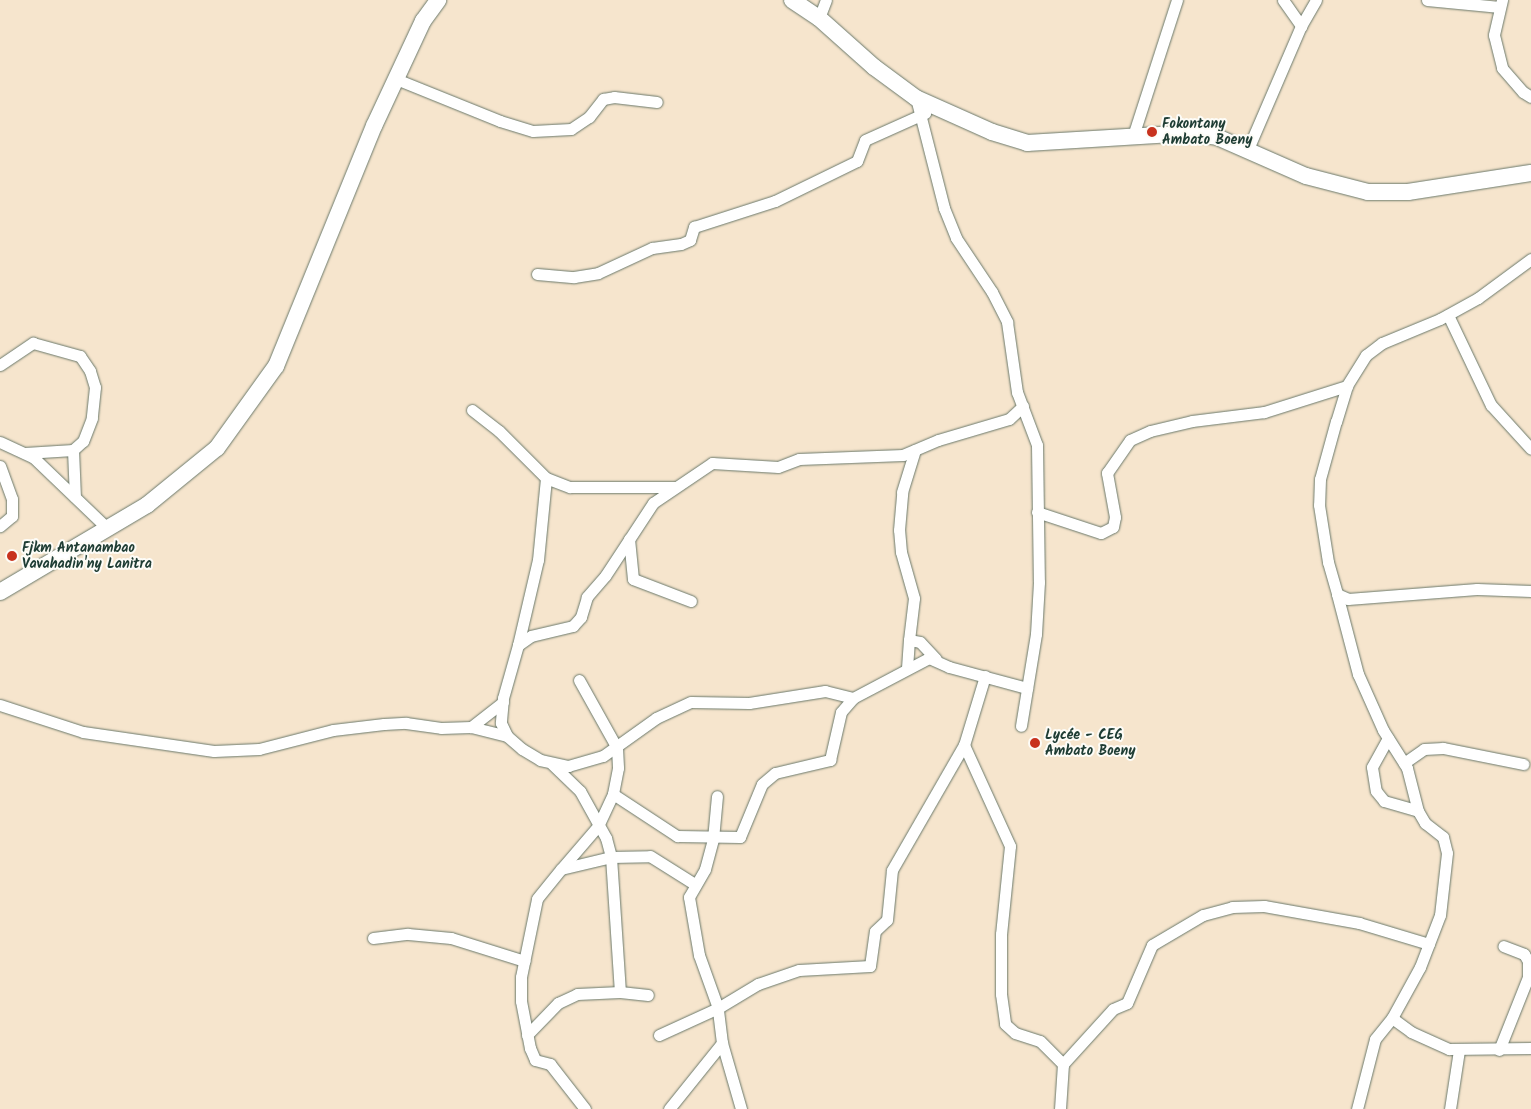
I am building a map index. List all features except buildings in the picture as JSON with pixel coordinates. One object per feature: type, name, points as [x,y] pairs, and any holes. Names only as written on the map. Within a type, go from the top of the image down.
[{"type":"street","points":[[0,592],[108,530],[147,505],[216,448],[276,366],[396,79],[423,21],[438,0]]},
{"type":"street","points":[[792,0],[819,18],[874,67],[916,98],[992,132],[1027,143],[1188,133],[1217,137],[1248,148],[1306,176],[1368,192],[1408,192],[1531,173]]},
{"type":"street","points":[[819,18],[826,0]]},
{"type":"street","points":[[1133,136],[1177,0]]},
{"type":"street","points":[[1283,0],[1301,26]]},
{"type":"street","points":[[1248,148],[1301,26],[1316,0]]},
{"type":"street","points":[[1427,0],[1501,3],[1494,35],[1502,68],[1523,92],[1531,96]]},
{"type":"street","points":[[396,79],[500,121],[533,131],[572,129],[589,117],[603,99],[614,97],[656,102]]},
{"type":"street","points":[[916,98],[944,208],[956,238],[992,292],[1007,322],[1014,351],[1017,392],[1037,445],[1039,582],[1036,634],[1021,726]]},
{"type":"street","points":[[536,274],[574,277],[598,273],[652,248],[681,244],[690,240],[694,227],[775,201],[857,161],[865,140],[920,117],[934,106]]},
{"type":"street","points":[[1357,1109],[1375,1039],[1392,1018],[1429,944],[1440,915],[1447,853],[1444,837],[1425,822],[1418,811],[1404,763],[1388,738],[1358,674],[1328,562],[1322,524],[1320,479],[1347,386],[1366,355],[1382,343],[1448,315],[1478,298],[1531,259]]},
{"type":"street","points":[[1448,315],[1491,405],[1531,449]]},
{"type":"street","points":[[0,366],[33,342],[80,356],[90,371],[95,387],[92,418],[83,441],[74,450],[22,452]]},
{"type":"street","points":[[1037,512],[1101,533],[1113,528],[1115,517],[1107,472],[1130,440],[1150,431],[1192,421],[1264,412],[1347,386]]},
{"type":"street","points":[[518,645],[531,636],[573,626],[581,617],[587,597],[653,503],[712,463],[778,467],[799,459],[903,455],[1009,419],[1023,406]]},
{"type":"street","points":[[472,410],[499,431],[546,478],[570,487],[675,487]]},
{"type":"street","points":[[0,442],[34,458],[108,530]]},
{"type":"street","points":[[74,450],[75,498]]},
{"type":"street","points":[[908,668],[914,598],[901,552],[899,530],[902,492],[915,450]]},
{"type":"street","points":[[0,466],[12,499],[12,516],[0,526]]},
{"type":"street","points":[[546,478],[538,560],[503,702],[501,723],[507,736],[522,749],[549,762],[568,766],[617,748],[656,718],[691,702],[749,703],[825,691],[853,698]]},
{"type":"street","points":[[629,539],[633,579],[690,601]]},
{"type":"street","points":[[1337,594],[1348,599],[1477,589],[1531,591]]},
{"type":"street","points":[[909,640],[920,642],[936,659],[949,667],[1027,688]]},
{"type":"street","points":[[613,794],[677,836],[713,839],[740,836],[762,784],[775,773],[830,760],[840,712],[853,698],[929,658],[936,659]]},
{"type":"street","points":[[659,1036],[718,1008],[758,984],[799,970],[870,966],[875,931],[887,920],[892,870],[964,745],[985,676]]},
{"type":"street","points":[[579,680],[617,748],[613,794],[598,826],[537,899],[525,961],[521,1001],[527,1034],[535,1060],[550,1064],[585,1109]]},
{"type":"street","points":[[471,727],[503,702]]},
{"type":"street","points":[[0,705],[83,732],[214,751],[259,749],[332,730],[384,724],[406,723],[441,728],[471,727],[507,736]]},
{"type":"street","points":[[1388,738],[1372,766],[1376,791],[1384,801],[1418,811]]},
{"type":"street","points":[[964,745],[1010,846],[1001,934],[1001,994],[1005,1024],[1015,1033],[1040,1041],[1063,1064]]},
{"type":"street","points":[[1404,763],[1424,749],[1443,748],[1523,764]]},
{"type":"street","points":[[549,762],[580,791],[611,857],[620,992]]},
{"type":"street","points":[[717,796],[713,839],[705,869],[689,897],[700,955],[718,1008],[722,1042],[741,1109]]},
{"type":"street","points":[[561,869],[611,857],[650,856],[696,885]]},
{"type":"street","points":[[1060,1109],[1063,1064],[1113,1009],[1127,1003],[1152,945],[1203,915],[1232,907],[1299,911],[1359,923],[1429,944]]},
{"type":"street","points":[[373,938],[408,934],[451,938],[525,961]]},
{"type":"street","points":[[1499,1050],[1528,977],[1528,961],[1524,954],[1503,946]]},
{"type":"street","points":[[527,1034],[558,1003],[577,994],[620,992],[648,995]]},
{"type":"street","points":[[1392,1018],[1430,1042],[1459,1050],[1531,1048]]},
{"type":"street","points":[[669,1109],[722,1042]]},
{"type":"street","points":[[1450,1109],[1459,1050]]},
{"type":"place","name":"Fokontany Ambato Boeny","points":[[1152,132]]},
{"type":"place","name":"Fjkm Antanambao Vavahadin'ny Lanitra","points":[[12,556]]},
{"type":"place","name":"Lycée - CEG Ambato Boeny","points":[[1035,743]]}]
